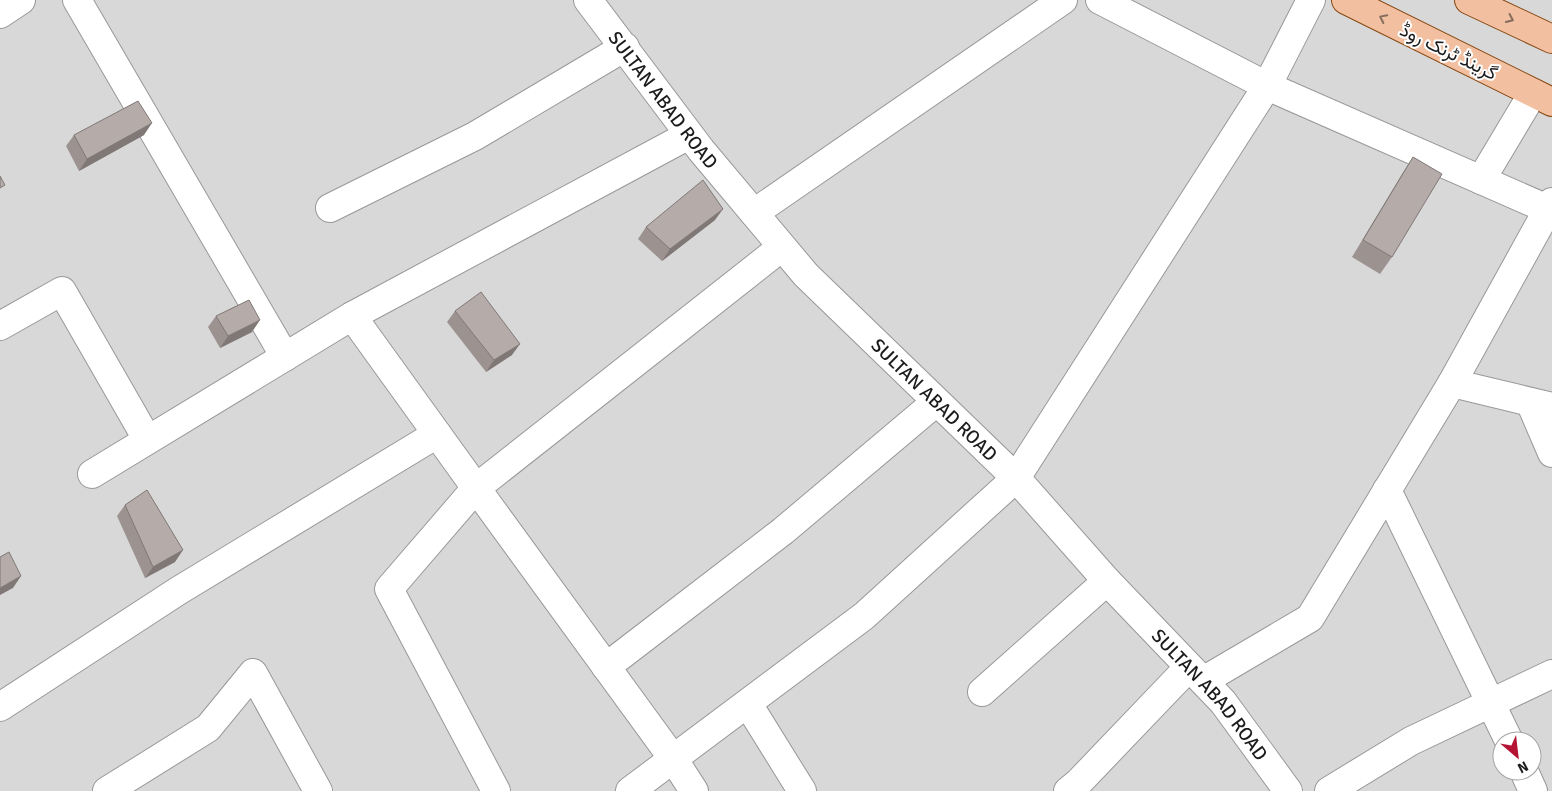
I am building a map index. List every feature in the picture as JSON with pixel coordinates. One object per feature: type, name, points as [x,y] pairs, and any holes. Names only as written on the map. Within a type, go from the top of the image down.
[{"type":"main road","name":"گرینڈ ٹرنک روڈ","points":[[1346,0],[1543,97]]},
{"type":"main road","points":[[1469,0],[1552,39]]},
{"type":"street","points":[[0,14],[21,0]]},
{"type":"street","points":[[77,0],[285,357]]},
{"type":"street","name":"SULTAN ABAD ROAD","points":[[588,0],[689,135],[806,275],[1016,478],[1107,581],[1223,702],[1276,787]]},
{"type":"street","points":[[754,213],[1063,0]]},
{"type":"street","points":[[1068,791],[1196,674],[1310,618],[1452,383],[1551,207],[1481,180],[1267,86],[1100,0]]},
{"type":"street","points":[[630,791],[674,760],[864,616],[1016,478],[1267,86],[1311,0]]},
{"type":"street","points":[[330,208],[475,136],[625,48]]},
{"type":"street","points":[[1481,180],[1543,97]]},
{"type":"street","points":[[92,474],[352,316],[689,135]]},
{"type":"street","points":[[496,791],[389,589],[476,488],[782,246]]},
{"type":"street","points":[[0,326],[62,291],[147,439]]},
{"type":"street","points":[[352,316],[674,760],[694,791]]},
{"type":"street","points":[[1452,383],[1541,404],[1552,453]]},
{"type":"street","points":[[606,667],[784,531],[936,402]]},
{"type":"street","points":[[0,706],[178,591],[437,434]]},
{"type":"street","points":[[1387,490],[1504,731]]},
{"type":"street","points":[[982,692],[1107,581]]},
{"type":"street","points":[[107,791],[208,728],[254,673],[318,791]]},
{"type":"street","points":[[1330,791],[1411,741],[1552,674]]},
{"type":"street","points":[[748,704],[802,791]]},
{"type":"shaded area","points":[[0,0],[1552,0],[1552,791],[0,791]]},
{"type":"building","points":[[138,101],[152,123],[87,159],[74,135]]},
{"type":"building","points":[[1413,157],[1442,174],[1392,257],[1363,240]]},
{"type":"building","points":[[0,176],[5,185],[0,188]]},
{"type":"building","points":[[703,180],[723,209],[670,249],[646,227]]},
{"type":"building","points":[[481,292],[520,344],[494,360],[455,311]]},
{"type":"building","points":[[249,300],[260,320],[228,336],[216,316]]},
{"type":"building","points":[[147,490],[183,550],[153,567],[125,505]]},
{"type":"building","points":[[9,552],[21,576],[0,588],[0,557]]}]
